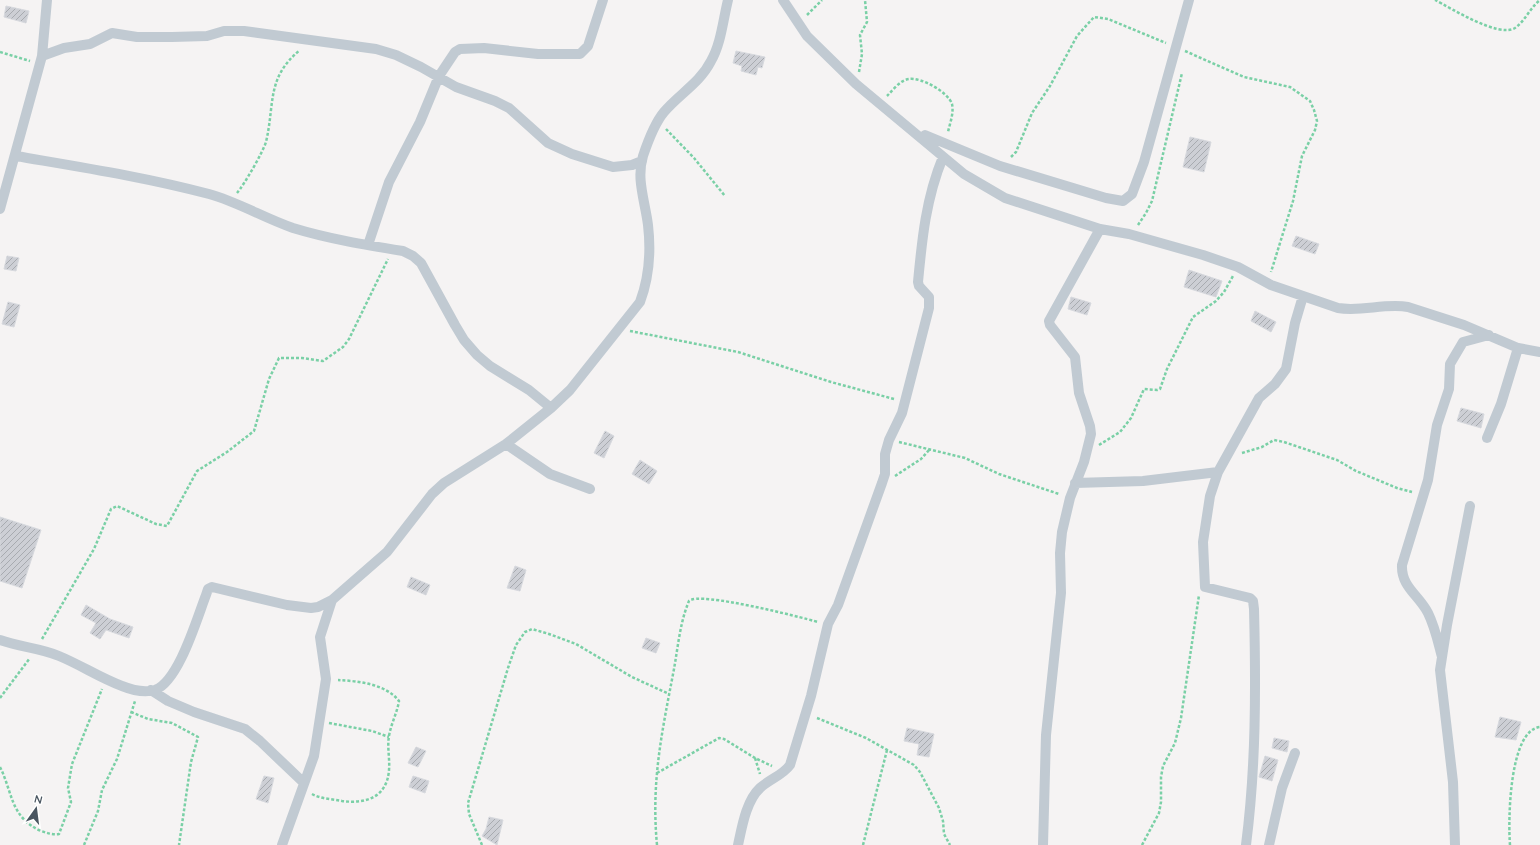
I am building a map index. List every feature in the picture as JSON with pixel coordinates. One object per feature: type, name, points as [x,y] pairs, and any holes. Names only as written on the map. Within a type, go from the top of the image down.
[{"type":"street","points":[[0,209],[3,186],[16,156],[41,60],[47,0]]},
{"type":"street","points":[[368,245],[389,182],[420,122],[439,76],[455,52],[460,49],[484,48],[554,55],[580,54],[588,46],[603,0]]},
{"type":"street","points":[[0,640],[58,655],[107,680],[139,691],[152,690],[161,686],[181,661],[208,588],[212,586],[287,605],[310,608],[318,607],[332,600],[388,552],[432,494],[444,483],[506,444],[551,408],[570,390],[640,302],[649,263],[648,224],[640,179],[642,162],[658,122],[664,113],[695,84],[712,61],[728,0]]},
{"type":"street","points":[[783,0],[800,23],[807,36],[856,84],[964,174],[1005,198],[1100,229],[1129,234],[1238,267],[1271,284],[1344,309],[1388,305],[1408,306],[1464,325],[1518,348],[1540,352]]},
{"type":"street","points":[[914,131],[1000,166],[1106,198],[1123,200],[1128,198],[1137,183],[1144,162],[1189,0]]},
{"type":"street","points":[[41,60],[64,48],[90,44],[112,33],[137,37],[186,37],[207,36],[224,31],[230,31],[313,40],[376,49],[396,55],[439,76],[456,87],[495,101],[508,108],[548,143],[572,154],[613,167],[632,165],[642,162]]},
{"type":"street","points":[[16,156],[148,180],[230,200],[294,228],[329,238],[392,249],[413,256],[421,263],[458,330],[477,355],[490,366],[529,390],[551,408]]},
{"type":"street","points":[[738,845],[744,818],[754,795],[772,778],[786,771],[793,757],[817,675],[828,624],[838,605],[885,474],[885,454],[889,440],[902,413],[929,308],[929,297],[919,286],[918,282],[925,214],[932,184],[943,157]]},
{"type":"street","points":[[1043,845],[1046,728],[1061,593],[1060,553],[1062,532],[1070,498],[1087,452],[1090,434],[1090,426],[1080,393],[1076,362],[1073,354],[1050,325],[1049,321],[1100,229]]},
{"type":"street","points":[[1246,845],[1254,769],[1256,680],[1253,601],[1250,598],[1206,588],[1204,524],[1210,496],[1218,472],[1259,398],[1275,384],[1286,370],[1295,323],[1303,296]]},
{"type":"street","points":[[1442,657],[1434,627],[1428,612],[1421,601],[1406,584],[1403,576],[1402,565],[1428,480],[1437,425],[1449,389],[1451,361],[1463,342],[1489,336]]},
{"type":"street","points":[[1487,438],[1501,404],[1518,348]]},
{"type":"street","points":[[506,444],[550,474],[590,488]]},
{"type":"street","points":[[1075,483],[1143,481],[1218,472]]},
{"type":"street","points":[[1455,845],[1453,782],[1440,677],[1442,657],[1470,506]]},
{"type":"street","points":[[282,845],[314,756],[326,679],[320,637],[332,600]]},
{"type":"street","points":[[152,690],[168,701],[194,712],[245,729],[260,741],[303,784]]},
{"type":"street","points":[[1269,845],[1282,788],[1295,752]]},
{"type":"path","points":[[800,23],[822,0]]},
{"type":"path","points":[[856,84],[862,58],[860,35],[867,22],[865,0]]},
{"type":"path","points":[[1435,0],[1476,22],[1507,30],[1514,29],[1519,25],[1540,0]]},
{"type":"path","points":[[1000,166],[1016,152],[1032,113],[1050,86],[1077,36],[1090,20],[1099,17],[1108,19],[1163,43],[1176,44],[1187,51],[1244,77],[1290,87],[1310,101],[1317,121],[1316,130],[1302,156],[1291,207],[1271,273],[1271,284]]},
{"type":"path","points":[[230,200],[245,184],[264,146],[271,96],[275,82],[282,69],[290,59],[313,40]]},
{"type":"path","points":[[1186,59],[1187,51]]},
{"type":"path","points":[[0,52],[41,60]]},
{"type":"path","points":[[1129,234],[1141,221],[1152,201],[1184,66]]},
{"type":"path","points":[[881,104],[896,87],[908,79],[916,79],[938,88],[949,97],[953,110],[944,144]]},
{"type":"path","points":[[658,122],[694,158],[725,196]]},
{"type":"path","points":[[0,698],[36,649],[94,549],[111,509],[117,506],[156,524],[167,526],[197,471],[227,452],[254,431],[269,379],[279,358],[302,358],[323,361],[346,343],[374,290],[392,249]]},
{"type":"path","points":[[1087,452],[1111,439],[1120,432],[1132,418],[1144,389],[1160,389],[1167,369],[1193,317],[1216,301],[1224,292],[1238,267]]},
{"type":"path","points":[[620,329],[726,349],[874,395],[905,401]]},
{"type":"path","points":[[889,440],[908,443],[929,450],[965,458],[999,474],[1070,498]]},
{"type":"path","points":[[1226,458],[1278,440],[1338,460],[1356,471],[1397,488],[1424,495]]},
{"type":"path","points":[[882,483],[921,459],[929,450]]},
{"type":"path","points":[[1142,845],[1158,813],[1161,802],[1161,777],[1163,766],[1175,743],[1181,718],[1196,605],[1205,578]]},
{"type":"path","points":[[657,845],[655,797],[658,749],[679,636],[690,599],[731,602],[828,624]]},
{"type":"path","points":[[482,845],[469,814],[468,803],[508,668],[516,645],[525,632],[532,630],[543,632],[576,644],[632,677],[669,694]]},
{"type":"path","points":[[303,784],[314,795],[326,799],[352,802],[373,798],[380,793],[388,779],[389,737],[399,701],[394,693],[362,682],[326,679]]},
{"type":"path","points":[[0,767],[12,801],[22,818],[36,828],[47,833],[59,834],[71,802],[68,788],[72,764],[107,680]]},
{"type":"path","points":[[84,845],[98,811],[102,790],[117,759],[130,712],[139,691]]},
{"type":"path","points":[[806,711],[836,727],[866,738],[914,765],[920,772],[941,813],[944,834],[950,845]]},
{"type":"path","points":[[130,712],[148,719],[172,723],[198,737],[191,762],[179,845]]},
{"type":"path","points":[[320,721],[348,725],[389,737]]},
{"type":"path","points":[[1510,845],[1508,821],[1516,759],[1526,735],[1531,730],[1540,727]]},
{"type":"path","points":[[657,773],[719,738],[724,739],[760,761],[786,771]]},
{"type":"path","points":[[863,845],[887,750]]},
{"type":"building","points":[[6,6],[29,11],[26,23],[4,17]]},
{"type":"building","points":[[736,51],[765,57],[762,68],[758,67],[756,75],[741,71],[742,66],[733,63]]},
{"type":"building","points":[[1190,137],[1211,142],[1204,172],[1183,167]]},
{"type":"building","points":[[1296,236],[1319,244],[1315,254],[1292,246]]},
{"type":"building","points":[[7,256],[19,258],[16,271],[4,269]]},
{"type":"building","points":[[1189,270],[1222,281],[1216,297],[1184,287]]},
{"type":"building","points":[[1071,297],[1091,303],[1087,315],[1068,309]]},
{"type":"building","points":[[8,302],[20,305],[14,327],[2,324]]},
{"type":"building","points":[[1255,311],[1276,322],[1271,332],[1251,321]]},
{"type":"building","points":[[1461,408],[1484,414],[1481,428],[1457,421]]},
{"type":"building","points":[[605,431],[614,436],[604,458],[594,453]]},
{"type":"building","points":[[640,460],[657,471],[649,484],[632,474]]},
{"type":"building","points":[[0,517],[41,530],[22,588],[0,581]]},
{"type":"building","points":[[515,566],[526,570],[520,591],[507,588]]},
{"type":"building","points":[[411,577],[430,585],[426,595],[407,587]]},
{"type":"building","points":[[86,605],[110,619],[133,627],[129,638],[106,630],[100,639],[90,633],[96,623],[81,615]]},
{"type":"building","points":[[646,638],[660,643],[656,653],[642,648]]},
{"type":"building","points":[[1500,717],[1521,722],[1516,740],[1495,737]]},
{"type":"building","points":[[907,728],[934,734],[929,757],[917,755],[919,744],[904,741]]},
{"type":"building","points":[[1274,738],[1289,741],[1287,752],[1272,748]]},
{"type":"building","points":[[416,747],[426,751],[418,767],[408,763]]},
{"type":"building","points":[[1265,756],[1278,760],[1272,781],[1259,777]]},
{"type":"building","points":[[264,776],[274,778],[268,803],[256,799]]},
{"type":"building","points":[[413,776],[429,781],[425,793],[409,787]]},
{"type":"building","points":[[489,817],[503,820],[497,845],[482,836],[486,829]]}]
